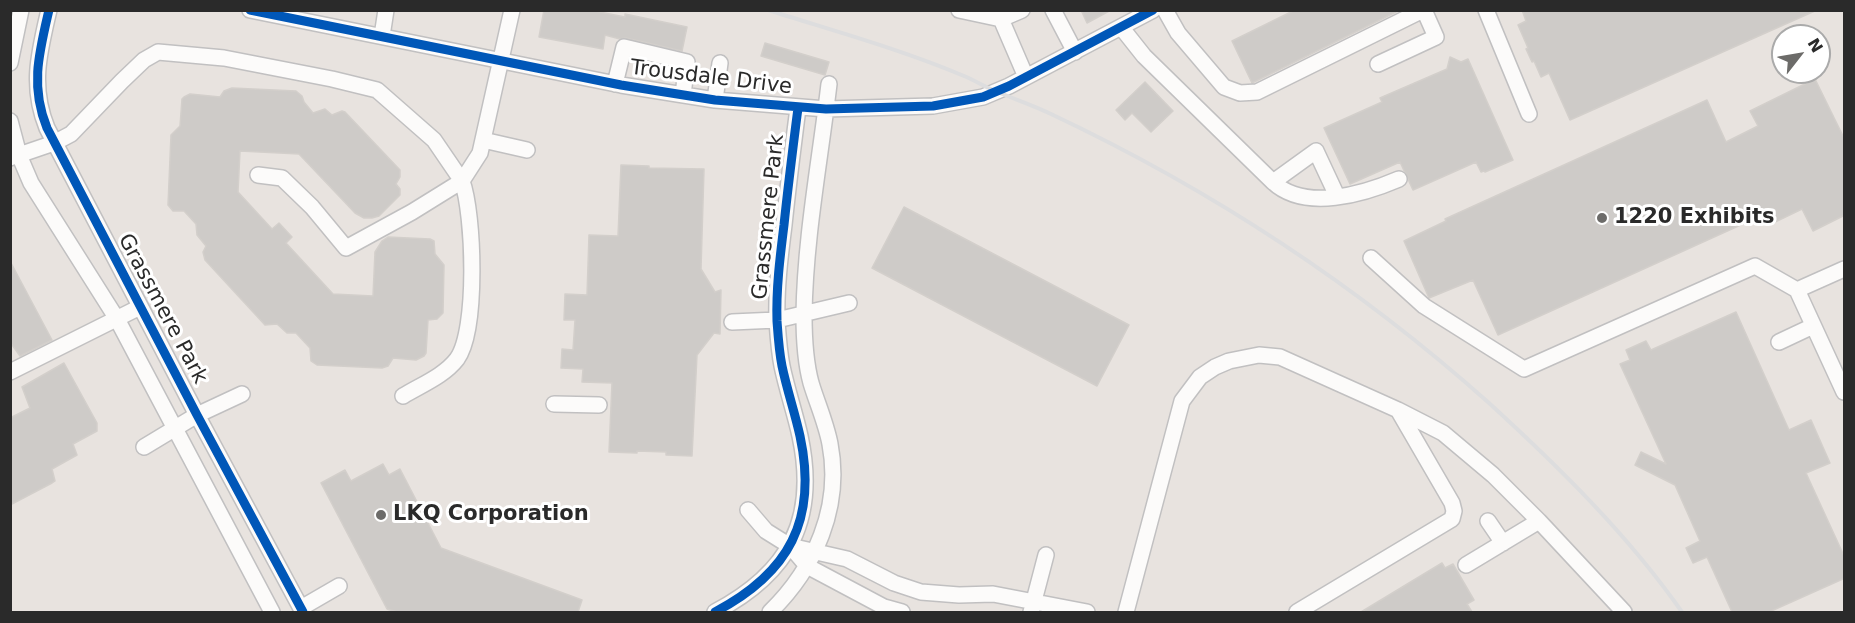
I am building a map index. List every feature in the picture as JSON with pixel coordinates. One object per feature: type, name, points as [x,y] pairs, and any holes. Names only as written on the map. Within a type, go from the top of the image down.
[{"type":"street","points":[[10,63],[21,10]]},
{"type":"street","name":"Grassmere Park","points":[[49,10],[39,53],[37,86],[40,108],[54,143],[302,610]]},
{"type":"street","name":"Trousdale Drive","points":[[250,10],[615,84],[715,100],[826,109],[933,106],[983,98],[1153,10]]},
{"type":"street","points":[[382,36],[386,10]]},
{"type":"street","points":[[258,175],[282,178],[312,207],[346,248],[412,212],[462,181],[476,161],[483,140],[512,10]]},
{"type":"street","points":[[959,10],[1001,19],[1022,10]]},
{"type":"street","points":[[1053,10],[1075,52]]},
{"type":"street","points":[[1165,10],[1179,33],[1220,83],[1229,90],[1246,93],[1257,92],[1423,10],[1436,37],[1378,64]]},
{"type":"street","points":[[1486,10],[1530,114]]},
{"type":"street","points":[[1001,19],[1026,77]]},
{"type":"street","points":[[1121,27],[1143,56],[1273,182],[1293,195],[1317,198],[1368,192],[1399,179]]},
{"type":"street","points":[[615,84],[624,47],[687,62],[683,95]]},
{"type":"street","points":[[15,157],[54,143],[71,134],[129,74],[144,60],[158,52],[213,57],[332,79],[377,90],[434,140],[462,181],[470,214],[471,311],[468,333],[462,350],[449,367],[403,396]]},
{"type":"street","points":[[715,100],[720,63]]},
{"type":"street","name":"Grassmere Park","points":[[770,612],[796,584],[811,559],[826,526],[831,492],[833,467],[825,422],[811,382],[805,347],[804,313],[808,254],[829,84]]},
{"type":"street","name":"Grassmere Park","points":[[716,612],[755,588],[778,564],[797,530],[806,497],[805,465],[781,364],[777,320],[780,259],[798,108]]},
{"type":"street","points":[[10,121],[15,157],[117,319],[272,612]]},
{"type":"street","points":[[483,140],[527,150]]},
{"type":"street","points":[[1273,182],[1316,151],[1337,196]]},
{"type":"street","points":[[1371,258],[1424,306],[1524,369],[1755,266],[1797,290],[1845,392]]},
{"type":"street","points":[[1797,290],[1845,269]]},
{"type":"street","points":[[732,322],[777,320],[849,303]]},
{"type":"street","points":[[10,372],[140,307]]},
{"type":"street","points":[[1779,342],[1812,324]]},
{"type":"street","points":[[1126,612],[1180,407],[1200,377],[1228,361],[1251,356],[1280,357],[1308,368],[1443,433],[1493,476],[1539,521],[1624,612]]},
{"type":"street","points":[[144,447],[197,415],[242,394]]},
{"type":"street","points":[[554,404],[599,405]]},
{"type":"street","points":[[1298,612],[1452,519],[1454,511],[1452,503],[1398,410]]},
{"type":"street","points":[[748,510],[766,531],[884,607],[902,612]]},
{"type":"street","points":[[1488,520],[1503,543]]},
{"type":"street","points":[[1466,566],[1539,521]]},
{"type":"street","points":[[1033,607],[1046,555]]},
{"type":"street","points":[[811,559],[847,559],[894,583],[921,592],[959,595],[993,594],[1033,607],[1087,612]]},
{"type":"street","points":[[302,610],[339,586]]},
{"type":"building","points":[[544,10],[590,10],[625,17],[625,14],[687,27],[682,51],[605,35],[603,49],[539,37]]},
{"type":"building","points":[[1081,10],[1111,10],[1087,23]]},
{"type":"building","points":[[1295,10],[1400,10],[1252,83],[1232,41]]},
{"type":"building","points":[[1522,10],[1817,10],[1786,24],[1771,24],[1771,30],[1570,120],[1549,73],[1541,77],[1526,49],[1528,48],[1518,25],[1526,21]]},
{"type":"building","points":[[765,43],[829,62],[825,75],[761,56]]},
{"type":"building","points":[[1450,57],[1461,62],[1468,59],[1513,160],[1485,172],[1481,172],[1476,162],[1413,190],[1400,162],[1350,184],[1324,128],[1382,102],[1380,98],[1447,69]]},
{"type":"building","points":[[1145,82],[1173,111],[1151,132],[1132,113],[1125,120],[1116,110]]},
{"type":"building","name":"1220 Exhibits","points":[[1805,84],[1817,84],[1845,140],[1845,215],[1813,231],[1802,209],[1773,223],[1767,213],[1498,335],[1473,280],[1429,298],[1404,241],[1446,221],[1445,219],[1707,100],[1726,142],[1758,126],[1750,111]]},
{"type":"building","points":[[232,88],[296,91],[313,113],[325,109],[332,115],[345,112],[400,170],[400,177],[396,184],[400,189],[400,195],[379,216],[372,218],[364,218],[355,213],[299,154],[240,151],[238,192],[272,229],[279,223],[292,237],[286,243],[333,294],[373,296],[375,252],[382,241],[388,237],[434,241],[435,254],[444,265],[443,313],[437,319],[428,320],[424,356],[416,360],[393,358],[388,366],[382,368],[317,365],[311,361],[310,348],[296,333],[287,333],[277,324],[265,325],[205,260],[203,252],[206,246],[197,235],[196,224],[184,211],[173,211],[168,205],[171,135],[180,126],[184,97],[190,94],[220,97],[224,91]]},
{"type":"building","points":[[621,165],[704,169],[701,269],[715,292],[721,290],[720,334],[714,333],[697,355],[692,456],[666,455],[666,452],[609,452],[612,383],[582,382],[583,369],[561,368],[562,349],[573,350],[575,320],[564,320],[565,294],[587,295],[589,235],[618,236]]},
{"type":"building","points":[[904,207],[1129,325],[1097,386],[872,268]]},
{"type":"building","points":[[10,261],[52,340],[20,356],[10,342]]},
{"type":"building","points":[[1736,312],[1789,430],[1811,420],[1830,463],[1806,473],[1845,558],[1845,578],[1769,612],[1732,612],[1707,557],[1693,563],[1686,548],[1700,541],[1675,485],[1635,465],[1641,452],[1666,464],[1620,364],[1630,360],[1626,350],[1646,341],[1651,350]]},
{"type":"building","points":[[64,363],[97,423],[97,431],[73,444],[77,455],[52,469],[55,481],[10,505],[10,418],[30,408],[22,387]]},
{"type":"building","name":"LKQ Corporation","points":[[383,464],[389,475],[400,469],[441,548],[582,600],[578,612],[397,612],[387,609],[321,483],[345,470],[351,481]]},
{"type":"building","points":[[1442,563],[1445,568],[1453,564],[1474,600],[1467,604],[1472,612],[1361,612]]},
{"type":"railway","points":[[768,10],[916,57],[1045,111],[1168,174],[1280,243],[1388,319],[1489,403],[1592,503],[1639,556],[1682,612]]},
{"type":"cycle path","points":[[49,10],[38,69],[39,98],[47,128],[303,612]]},
{"type":"cycle path","points":[[250,10],[621,85],[715,100],[826,109],[933,106],[983,97],[1009,86],[1153,10]]},
{"type":"cycle path","points":[[715,612],[741,597],[762,580],[779,561],[792,541],[801,518],[805,493],[805,466],[800,436],[782,366],[777,321],[780,261],[798,108]]},
{"type":"place","name":"1220 Exhibits","points":[[1602,218]]},
{"type":"place","name":"LKQ Corporation","points":[[381,515]]}]
